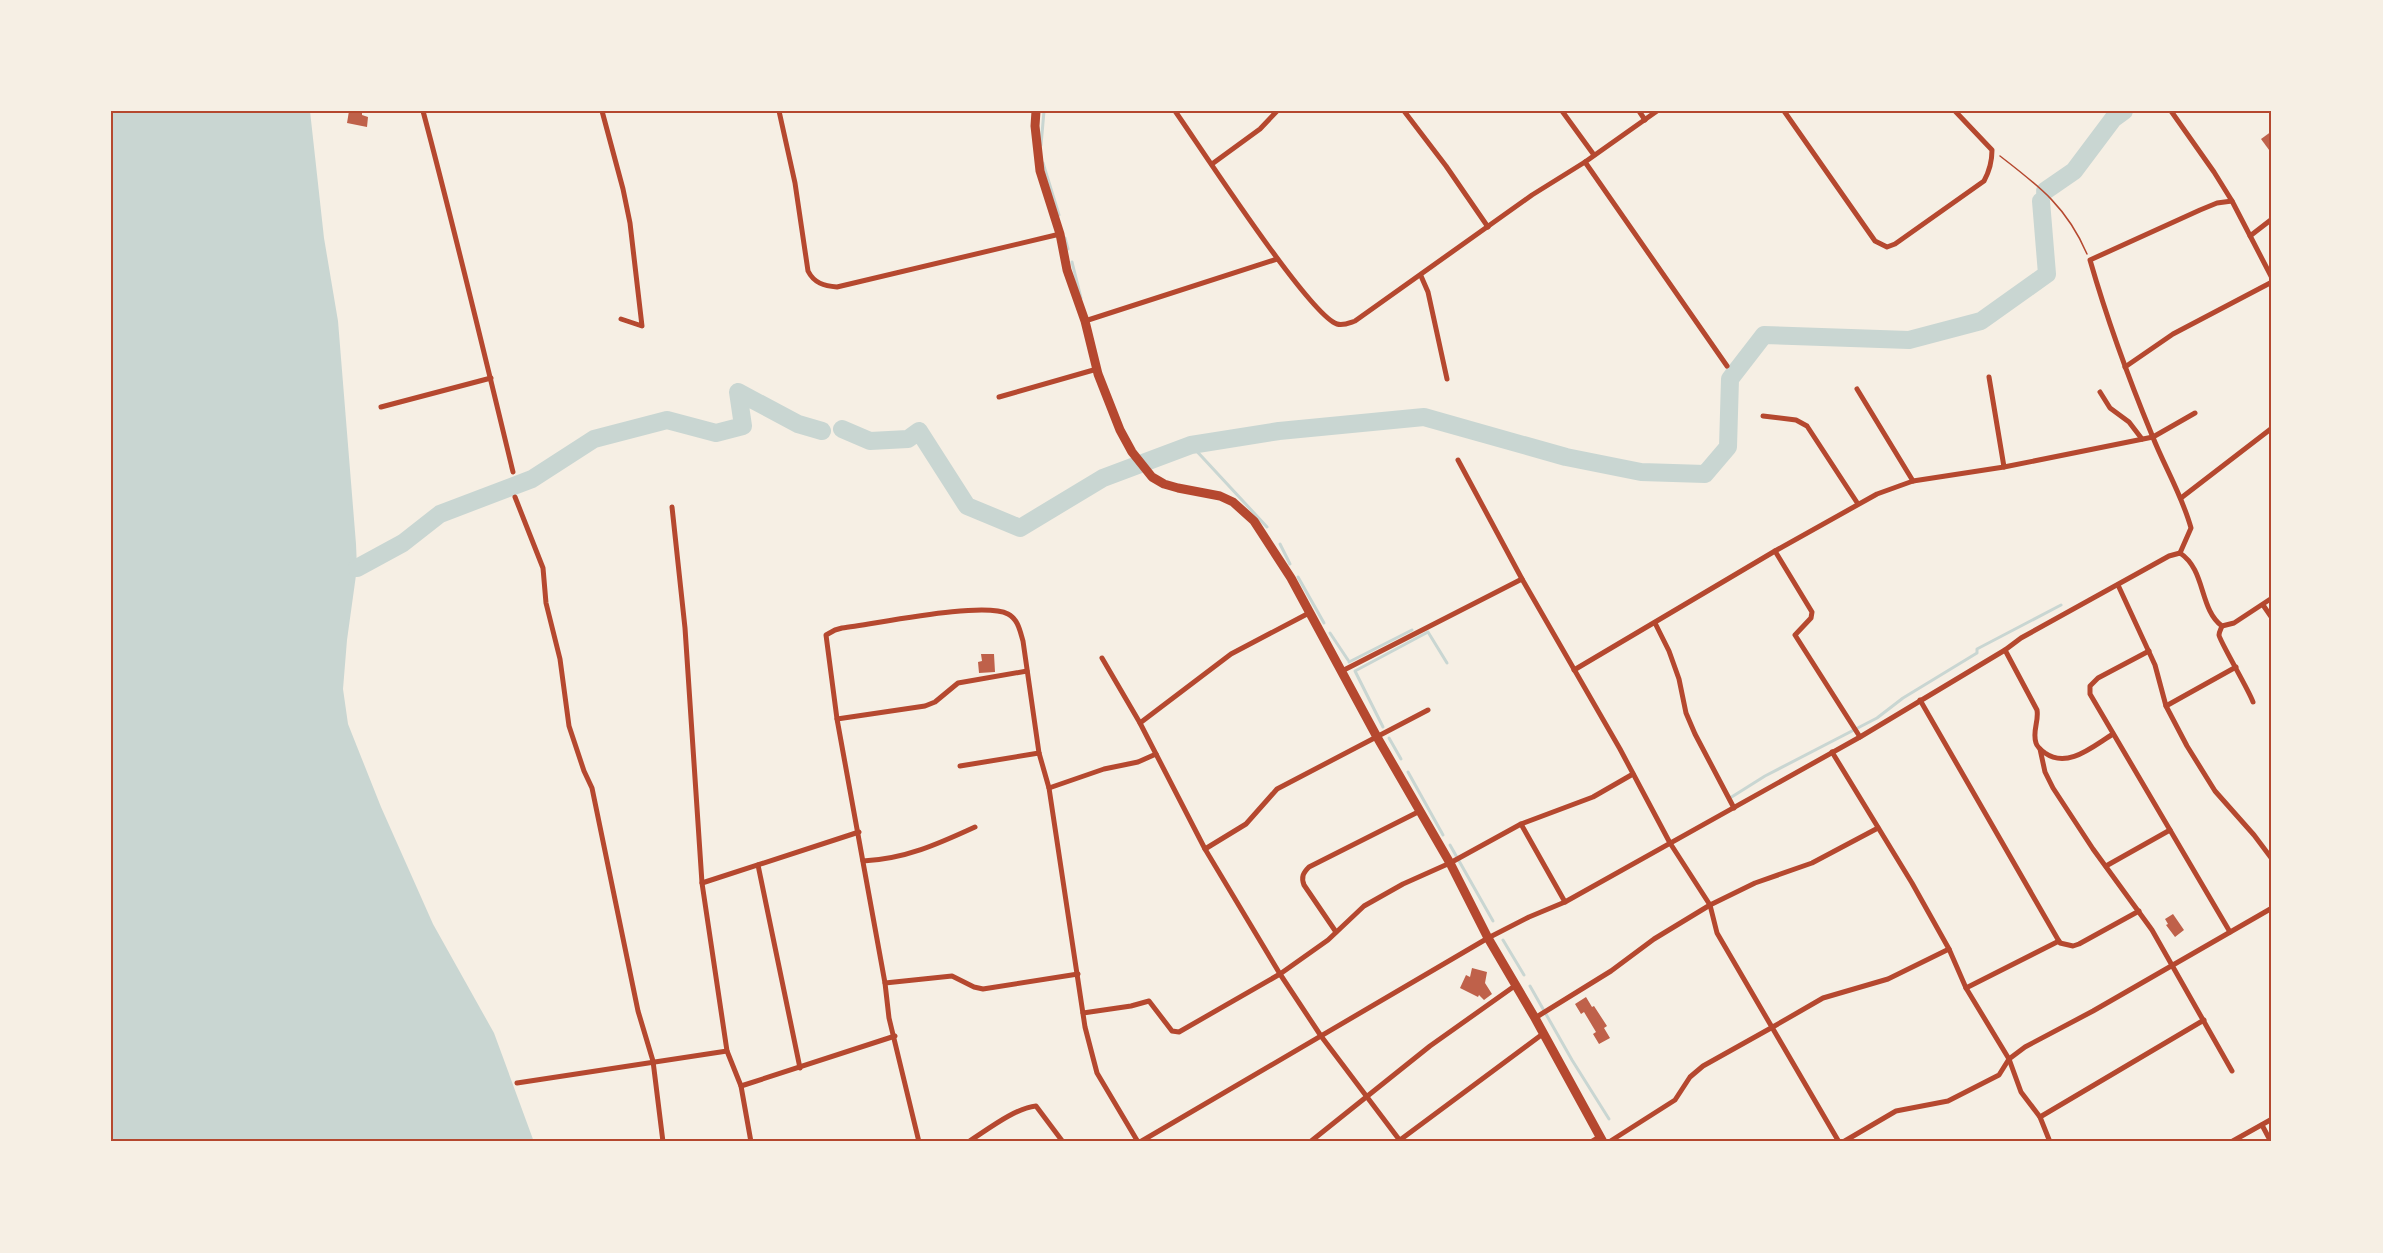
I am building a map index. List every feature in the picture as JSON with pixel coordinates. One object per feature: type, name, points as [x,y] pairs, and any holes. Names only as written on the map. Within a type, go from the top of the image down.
[{"type":"main road","points":[[1036,111],[1035,126],[1040,171],[1060,234],[1067,270],[1085,321],[1097,369],[1120,430],[1132,452],[1152,477],[1164,484],[1220,496],[1233,502],[1254,521],[1291,578],[1377,737],[1450,863],[1488,938],[1604,1140]]},
{"type":"street","points":[[423,111],[459,245],[513,472]]},
{"type":"street","points":[[602,111],[624,189],[642,326],[621,319]]},
{"type":"street","points":[[778,111],[795,183],[808,271],[811,278],[819,283],[837,287],[1060,234]]},
{"type":"street","points":[[1175,111],[1277,259],[1322,314],[1337,324],[1355,321],[1532,195],[1586,162],[1657,111]]},
{"type":"street","points":[[1212,164],[1260,129],[1278,111]]},
{"type":"street","points":[[1404,111],[1488,227]]},
{"type":"street","points":[[1562,111],[1594,155]]},
{"type":"street","points":[[1639,111],[1645,120]]},
{"type":"street","points":[[1784,111],[1875,241],[1882,246],[1895,244],[1984,181],[1992,164],[1992,150],[1955,111]]},
{"type":"street","points":[[2125,367],[2173,334],[2272,280],[2232,201],[2171,111]]},
{"type":"street","points":[[1586,162],[1727,366]]},
{"type":"street","points":[[2180,553],[2191,528],[2181,498],[2152,437],[2125,367],[2090,260],[2200,210],[2217,203],[2232,201]]},
{"type":"street","points":[[2250,236],[2272,219]]},
{"type":"street","points":[[1085,321],[1277,259]]},
{"type":"street","points":[[1421,276],[1428,292],[1447,379]]},
{"type":"street","points":[[999,397],[1097,369]]},
{"type":"street","points":[[1989,377],[2004,466]]},
{"type":"street","points":[[381,407],[491,378]]},
{"type":"street","points":[[1857,389],[1913,481]]},
{"type":"street","points":[[2100,392],[2110,408],[2129,422],[2142,439]]},
{"type":"street","points":[[1574,670],[1858,504],[1913,481],[2152,437],[2195,413]]},
{"type":"street","points":[[1763,416],[1796,420],[1807,426],[1858,504]]},
{"type":"street","points":[[2181,498],[2272,428]]},
{"type":"street","points":[[1458,460],[1670,843],[1710,905],[1717,933],[1771,1028],[1841,1142],[1896,1111],[1948,1101],[1999,1075],[2009,1059],[2272,908]]},
{"type":"street","points":[[515,497],[543,568],[546,603],[560,659],[569,726],[592,788],[638,1011],[653,1062],[663,1142]]},
{"type":"street","points":[[672,507],[685,628],[702,883],[727,1051],[741,1086],[751,1142]]},
{"type":"street","points":[[1775,551],[1810,607],[1811,618],[1795,635],[1860,737]]},
{"type":"street","points":[[920,1142],[889,1018],[859,832],[837,719],[826,635],[835,630],[976,609],[1000,611],[1011,615],[1019,625],[1039,753],[1049,788],[1083,1013],[1097,1073],[1139,1142],[1488,938],[1528,917],[1564,902],[1734,808],[1860,737],[2005,650],[2021,638],[2169,555],[2180,553]]},
{"type":"street","points":[[2180,553],[2194,566],[2213,619],[2223,626]]},
{"type":"street","points":[[1342,671],[1522,579]]},
{"type":"street","points":[[2118,585],[2149,651],[2158,674],[2166,706],[2215,791],[2272,859]]},
{"type":"street","points":[[2223,626],[2234,623],[2272,598]]},
{"type":"street","points":[[2263,605],[2272,618]]},
{"type":"street","points":[[1140,723],[1231,654],[1309,613]]},
{"type":"street","points":[[1655,623],[1670,651],[1686,713],[1734,808]]},
{"type":"street","points":[[2223,626],[2219,635],[2221,642],[2253,702]]},
{"type":"street","points":[[2005,650],[2037,710],[2038,718],[2034,732],[2036,744],[2040,749],[2062,760],[2080,753],[2113,734]]},
{"type":"street","points":[[2149,651],[2098,678],[2090,686],[2092,699],[2230,932]]},
{"type":"street","points":[[1102,658],[1140,723],[1205,849],[1280,974],[1320,1036],[1400,1141],[1544,1034]]},
{"type":"street","points":[[2166,706],[2236,667]]},
{"type":"street","points":[[837,719],[926,706],[935,702],[958,683],[1027,671]]},
{"type":"street","points":[[1920,700],[2059,941],[2066,946],[2079,944],[2139,911]]},
{"type":"street","points":[[1205,849],[1246,824],[1277,789],[1428,710]]},
{"type":"street","points":[[2040,749],[2044,772],[2053,788],[2139,911],[2232,1071]]},
{"type":"street","points":[[1832,752],[1949,949],[1966,988],[2009,1059],[2021,1092],[2040,1117],[2050,1142]]},
{"type":"street","points":[[960,766],[1039,753]]},
{"type":"street","points":[[1049,788],[1104,769],[1138,762],[1156,754]]},
{"type":"street","points":[[1083,1013],[1149,1001],[1172,1031],[1179,1032],[1280,974],[1336,932],[1364,906],[1521,824],[1593,797],[1633,774]]},
{"type":"street","points":[[1336,932],[1304,885],[1302,879],[1304,873],[1309,867],[1420,811]]},
{"type":"street","points":[[1521,824],[1564,902]]},
{"type":"street","points":[[863,861],[894,858],[924,850],[975,827]]},
{"type":"street","points":[[1535,1018],[1611,971],[1654,939],[1710,905],[1755,883],[1796,870],[1878,828]]},
{"type":"street","points":[[2106,866],[2170,830]]},
{"type":"street","points":[[702,883],[859,832]]},
{"type":"street","points":[[758,865],[800,1068]]},
{"type":"street","points":[[1966,988],[2059,941]]},
{"type":"street","points":[[1591,1142],[1604,1140],[1675,1100],[1690,1077],[1703,1066],[1823,998],[1888,979],[1949,949]]},
{"type":"street","points":[[885,983],[952,976],[983,989],[1078,974]]},
{"type":"street","points":[[1310,1142],[1430,1046],[1516,985]]},
{"type":"street","points":[[2040,1117],[2204,1020]]},
{"type":"street","points":[[741,1086],[895,1036]]},
{"type":"street","points":[[517,1083],[727,1051]]},
{"type":"street","points":[[968,1142],[1029,1107],[1036,1106],[1063,1142]]},
{"type":"street","points":[[2231,1142],[2272,1119]]},
{"type":"street","points":[[2262,1125],[2271,1142]]},
{"type":"path","points":[[1992,150],[2045,191],[2066,215],[2080,237],[2090,260]]},
{"type":"shaded area","points":[[111,111],[310,111],[324,238],[338,321],[356,544],[357,568],[343,689],[348,724],[381,807],[433,924],[494,1033],[534,1142],[111,1142]]},
{"type":"building","points":[[349,111],[362,111],[362,115],[368,117],[367,127],[347,123]]},
{"type":"building","points":[[2272,131],[2272,154],[2261,139]]},
{"type":"building","points":[[981,654],[994,654],[995,672],[979,673],[978,662],[982,661]]},
{"type":"building","points":[[2173,914],[2184,930],[2175,937],[2166,925],[2168,924],[2165,919]]},
{"type":"building","points":[[1472,968],[1487,972],[1485,983],[1492,994],[1484,1000],[1479,995],[1478,997],[1460,988],[1466,975],[1470,977]]},
{"type":"building","points":[[1586,997],[1607,1026],[1604,1028],[1610,1038],[1599,1044],[1593,1034],[1596,1032],[1584,1012],[1581,1014],[1575,1004]]},
{"type":"waterway","points":[[1041,145],[1044,111]]},
{"type":"waterway","points":[[2045,191],[2074,171],[2113,119],[2124,111]]},
{"type":"waterway","points":[[1043,163],[1059,215]]},
{"type":"waterway","points":[[842,429],[870,441],[908,439],[919,431],[967,506],[1020,528],[1103,478],[1191,445],[1279,431],[1424,417],[1566,457],[1641,472],[1705,474],[1728,447],[1730,379],[1764,335],[1909,340],[1981,321],[2047,274],[2041,201]]},
{"type":"waterway","points":[[1065,238],[1068,249]]},
{"type":"waterway","points":[[1072,262],[1081,298]]},
{"type":"waterway","points":[[357,568],[403,543],[440,514],[532,479],[594,439],[667,420],[716,433],[743,426],[738,392],[798,424],[822,431]]},
{"type":"waterway","points":[[1191,445],[1267,527]]},
{"type":"waterway","points":[[1280,544],[1290,564]]},
{"type":"waterway","points":[[1298,577],[1324,623]]},
{"type":"waterway","points":[[1730,798],[1765,776],[1877,718],[1903,698],[1977,653],[1977,649],[2061,605]]},
{"type":"waterway","points":[[1349,662],[1412,630]]},
{"type":"waterway","points":[[1383,727],[1355,671],[1428,632],[1447,663]]},
{"type":"waterway","points":[[1330,633],[1348,660]]},
{"type":"waterway","points":[[1389,738],[1401,759]]},
{"type":"waterway","points":[[1408,772],[1443,835]]},
{"type":"waterway","points":[[1450,845],[1493,921]]},
{"type":"waterway","points":[[1503,940],[1524,975]]},
{"type":"waterway","points":[[1530,986],[1609,1119]]}]
